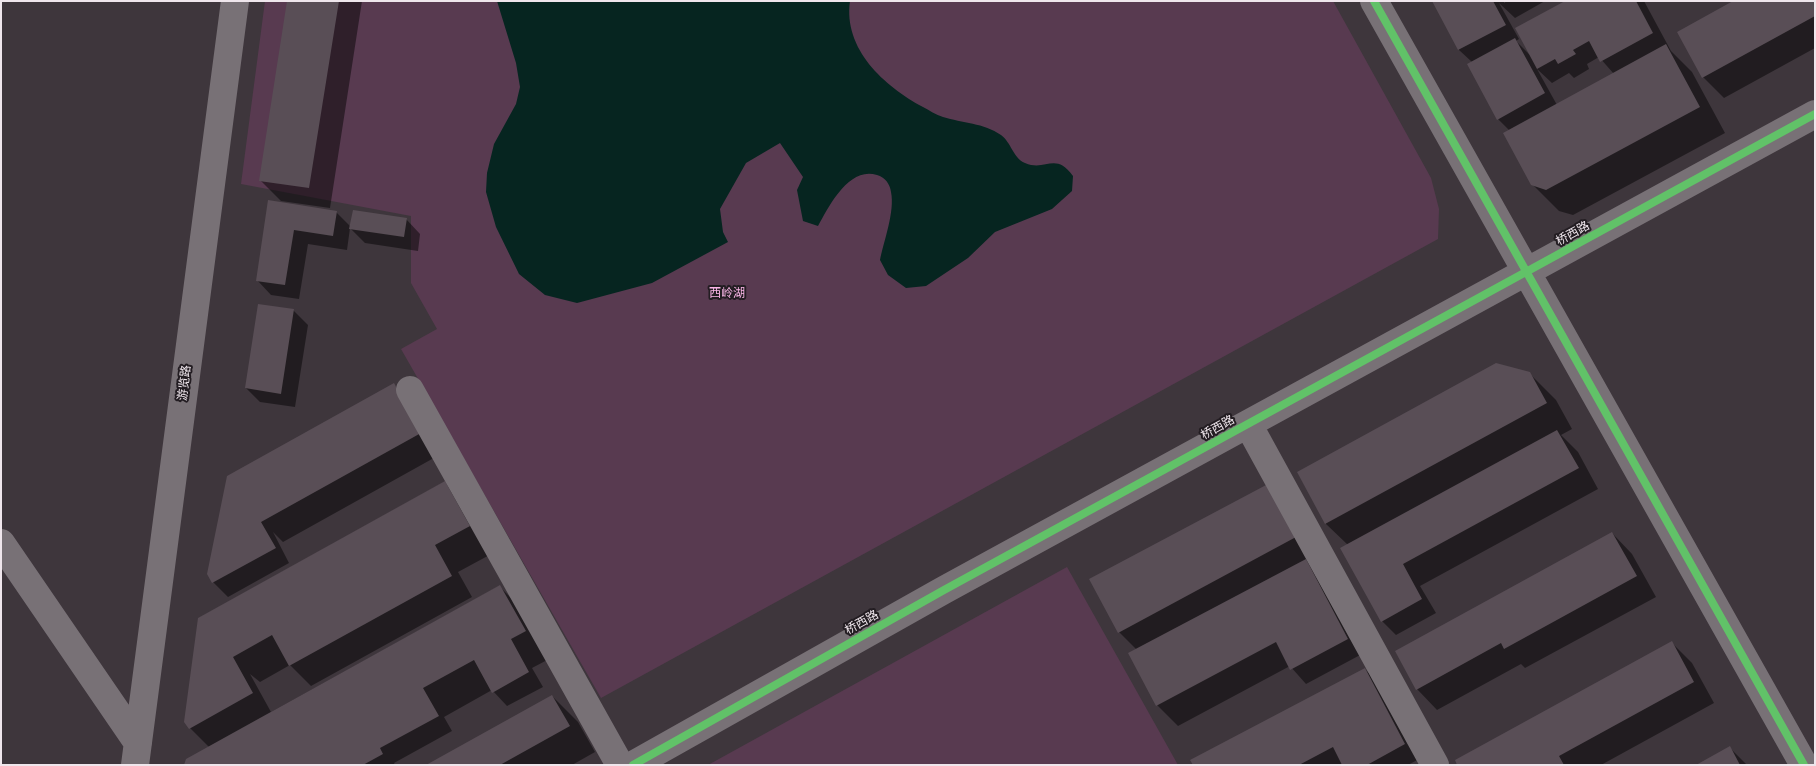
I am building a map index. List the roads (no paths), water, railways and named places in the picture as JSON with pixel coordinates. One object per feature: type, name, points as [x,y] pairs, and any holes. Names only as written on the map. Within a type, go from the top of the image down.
[{"type":"street","name":"游览路","points":[[136,754],[235,1]]},
{"type":"street","points":[[1374,1],[1804,765]]},
{"type":"street","name":"桥西路","points":[[632,765],[1248,424],[1815,114]]},
{"type":"street","points":[[410,390],[620,765]]},
{"type":"street","points":[[1248,424],[1435,765]]},
{"type":"street","points":[[1,543],[136,754]]},
{"type":"park label","name":"西岭湖","points":[[727,294]]}]
